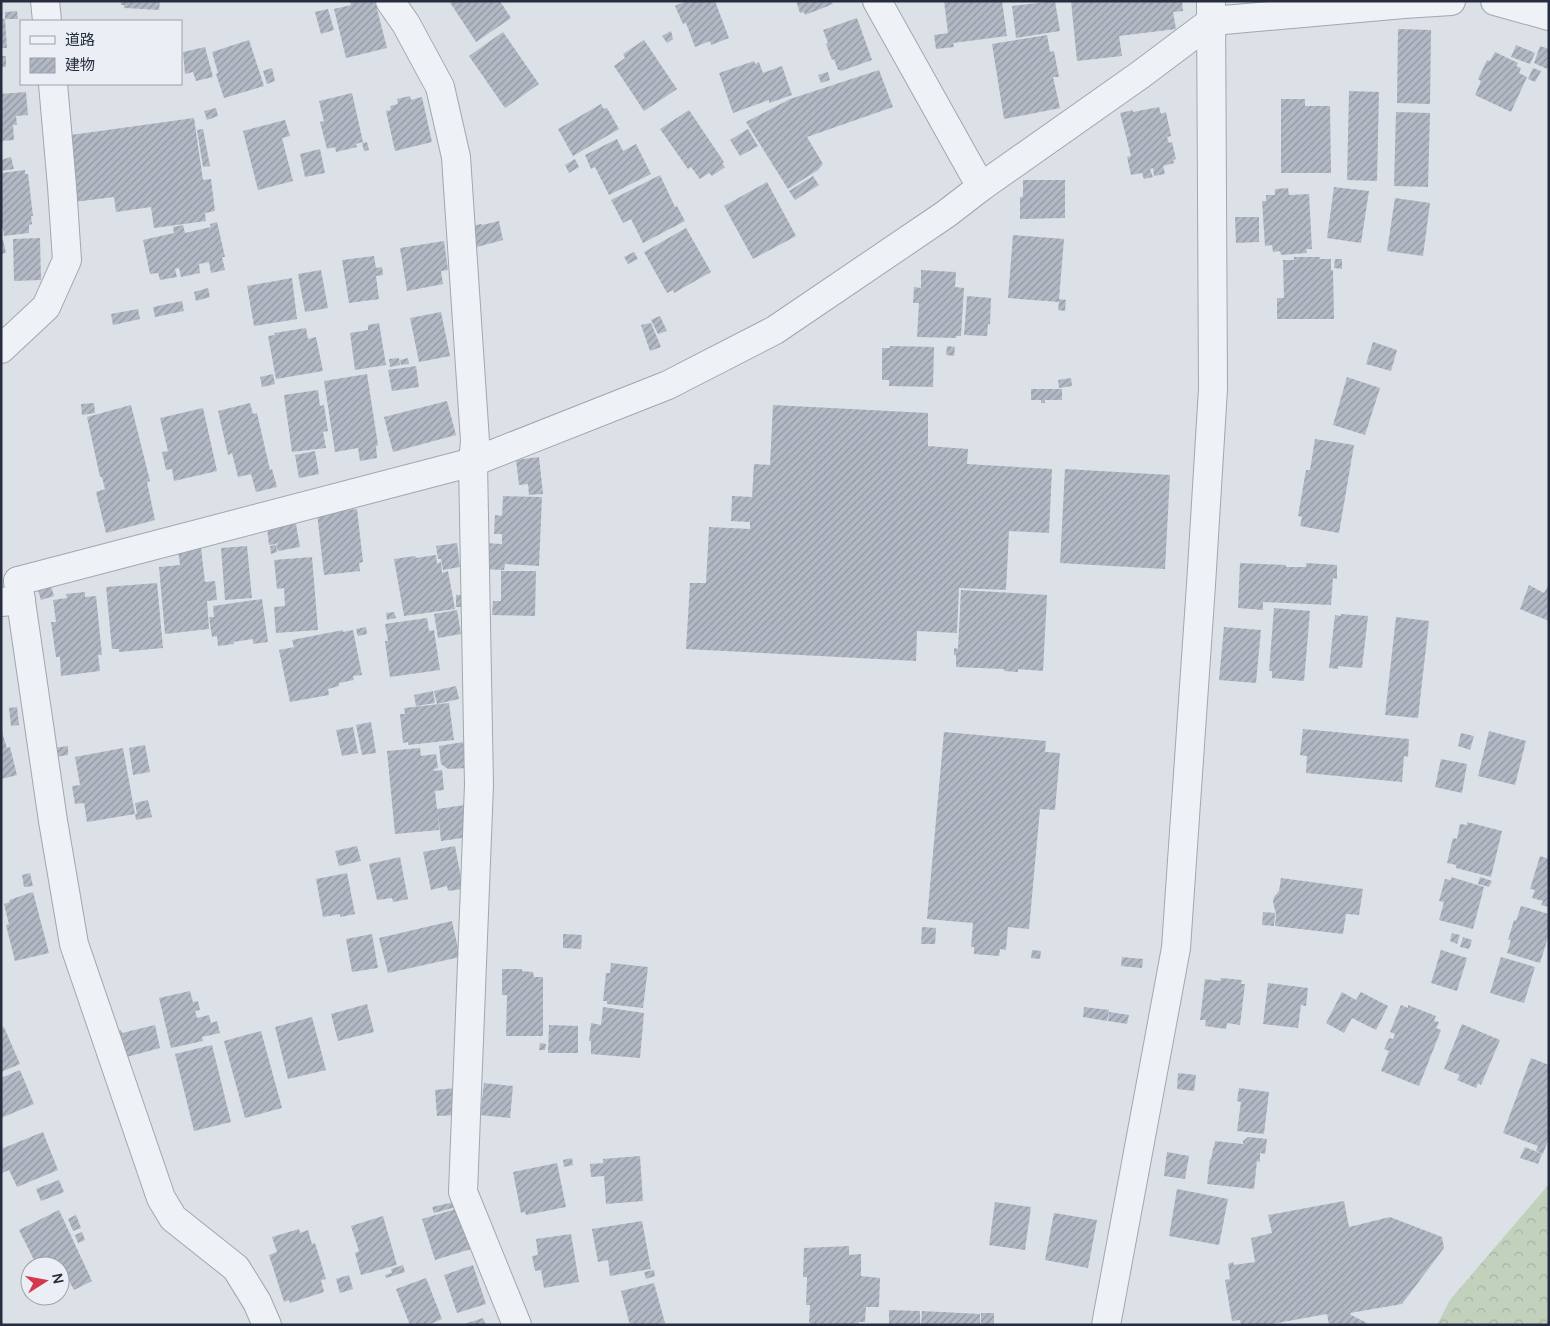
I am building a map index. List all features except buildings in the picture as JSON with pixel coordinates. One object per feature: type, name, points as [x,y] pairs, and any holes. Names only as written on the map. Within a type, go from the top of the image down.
[{"type":"street","points":[[45,1],[47,20]]},
{"type":"street","points":[[390,1],[406,24],[440,87],[456,158],[475,441],[473,462],[479,785],[463,1192],[517,1325]]},
{"type":"street","points":[[877,1],[981,187]]},
{"type":"street","points":[[267,1325],[257,1302],[236,1268],[173,1218],[161,1198],[74,944],[13,594],[473,462],[668,385],[775,330],[946,214],[981,187],[1140,75],[1211,11],[1451,1]]},
{"type":"street","points":[[1495,1],[1549,16]]},
{"type":"street","points":[[1106,1325],[1176,948],[1213,390],[1211,11]]},
{"type":"street","points":[[1,349],[46,307],[67,260],[53,85]]},
{"type":"green space","points":[[1549,1184],[1549,1325],[1437,1325],[1450,1300]]}]
